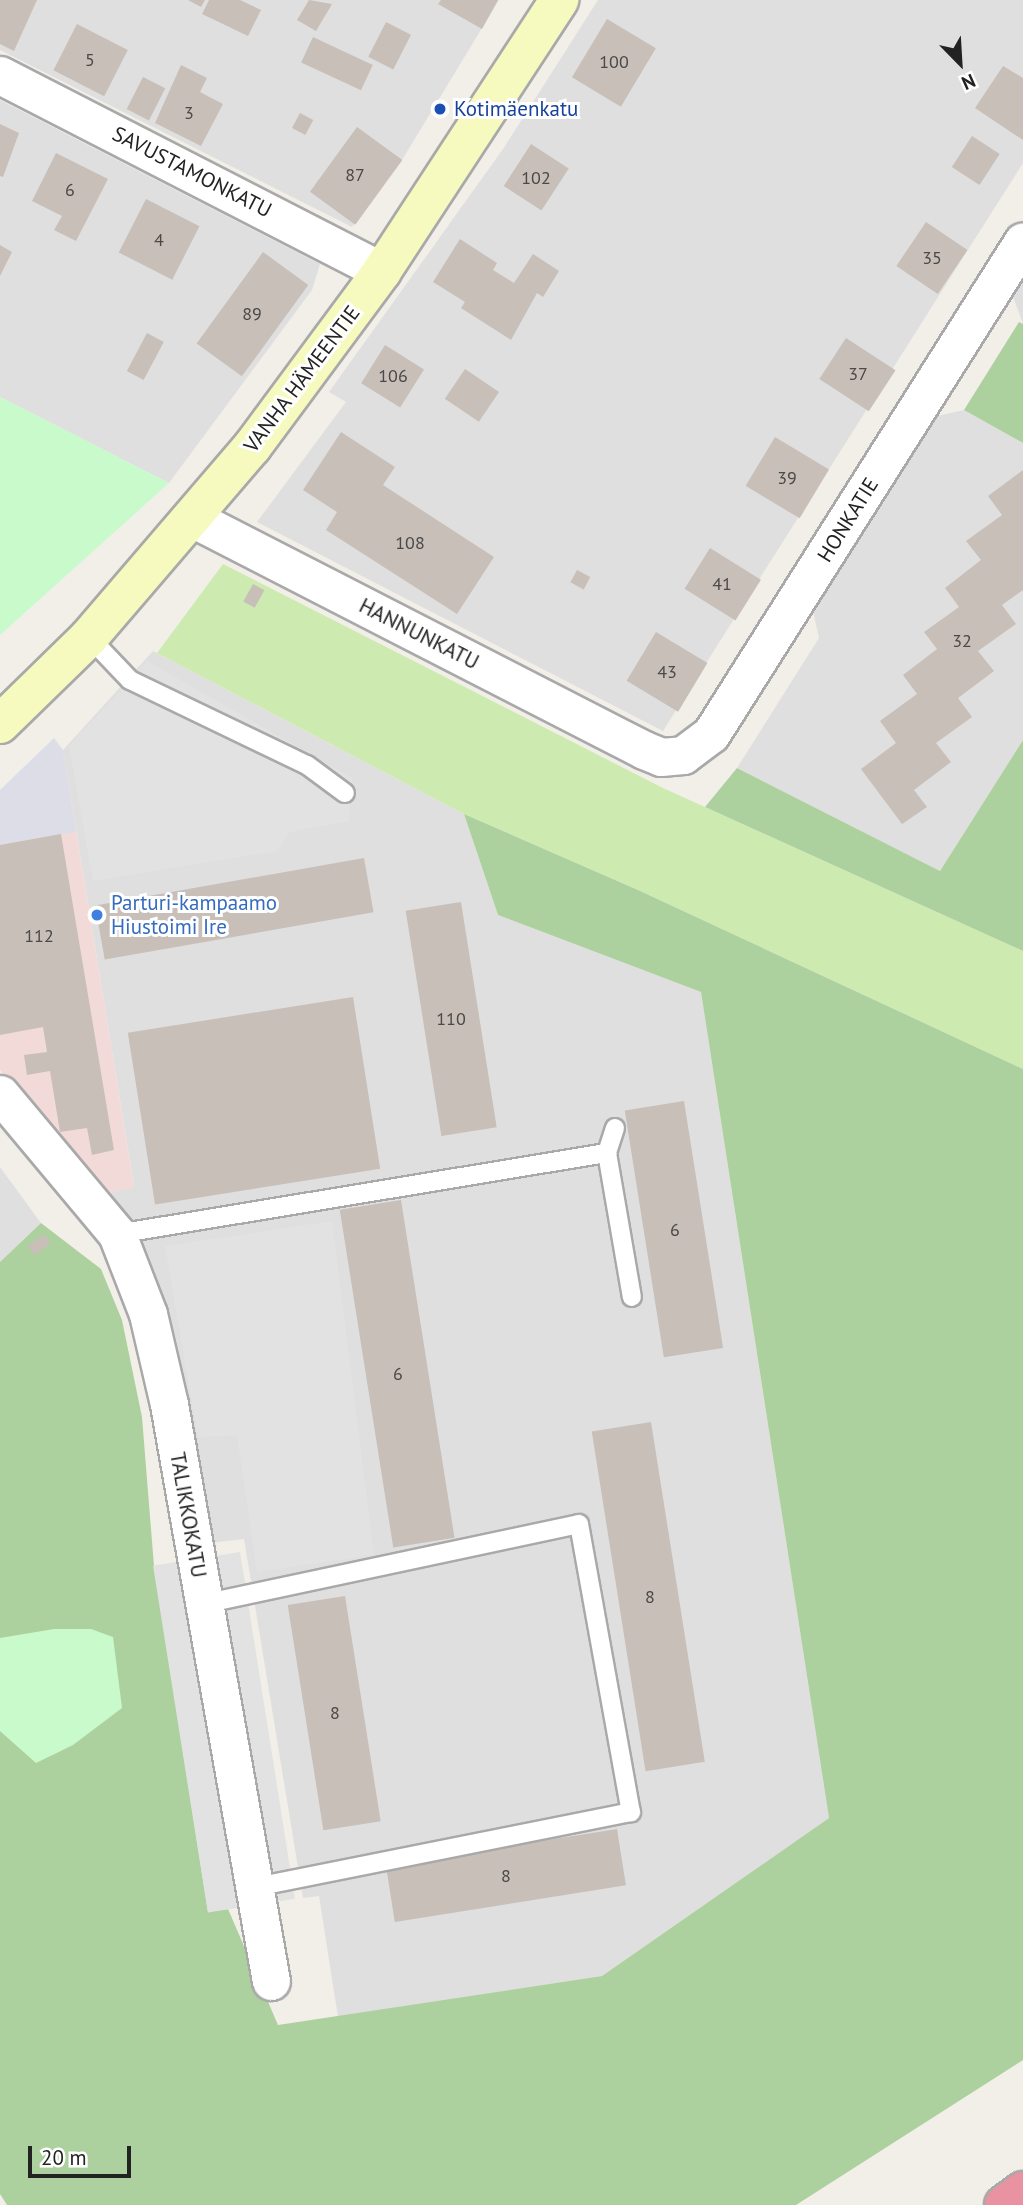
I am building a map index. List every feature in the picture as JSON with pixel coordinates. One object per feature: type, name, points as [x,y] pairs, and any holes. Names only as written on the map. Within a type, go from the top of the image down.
[{"type":"highway","points":[[1004,2205],[1023,2191]]},
{"type":"street","name":"VANHA HÄMEENTIE","points":[[0,724],[89,637],[194,519],[382,271],[559,0]]},
{"type":"street","name":"SAVUSTAMONKATU","points":[[0,75],[382,271]]},
{"type":"street","name":"HONKATIE","points":[[644,750],[661,757],[683,755],[711,734],[1023,241]]},
{"type":"street","name":"HANNUNKATU","points":[[194,519],[644,750]]},
{"type":"street","name":"TALIKKOKATU","points":[[0,1094],[117,1234],[144,1301],[157,1352],[271,1980]]},
{"type":"lane","points":[[89,637],[130,680],[307,765],[345,793]]},
{"type":"lane","points":[[615,1128],[607,1153],[632,1297]]},
{"type":"lane","points":[[117,1234],[607,1153]]},
{"type":"lane","points":[[203,1604],[579,1524],[629,1798],[631,1812],[254,1887]]},
{"type":"shaded area","points":[[0,0],[499,0],[402,160],[352,227],[0,50]]},
{"type":"shaded area","points":[[598,0],[1023,0],[1023,163],[663,731],[257,522],[346,402],[329,392],[503,149]]},
{"type":"shaded area","points":[[0,100],[320,264],[312,290],[169,483],[0,397]]},
{"type":"shaded area","points":[[1023,268],[1023,324],[1010,288]]},
{"type":"shaded area","points":[[964,410],[1023,443],[1023,740],[940,871],[737,768],[819,638],[811,602],[928,418]]},
{"type":"shaded area","points":[[153,651],[464,814],[498,915],[701,992],[829,1818],[602,1976],[338,2017],[319,1896],[303,1898],[244,1539],[201,1544],[101,1195],[134,1186],[63,750]]},
{"type":"shaded area","points":[[147,661],[352,778],[349,821],[290,832],[278,851],[93,881],[69,746]]},
{"type":"shaded area","points":[[54,738],[63,750],[76,832],[0,845],[0,790]]},
{"type":"shaded area","points":[[63,750],[134,1187],[101,1195],[0,1070],[0,810]]},
{"type":"shaded area","points":[[0,1167],[41,1223],[0,1262]]},
{"type":"shaded area","points":[[332,1221],[374,1555],[257,1572],[237,1436],[198,1437],[165,1246]]},
{"type":"shaded area","points":[[240,1552],[295,1899],[208,1912],[153,1566]]},
{"type":"green space","points":[[1019,322],[1023,324],[1023,443],[964,410]]},
{"type":"green space","points":[[0,397],[169,483],[0,635]]},
{"type":"green space","points":[[223,564],[663,788],[1023,951],[1023,1069],[638,890],[464,814],[157,653]]},
{"type":"green space","points":[[1023,740],[1023,951],[705,807],[737,768],[940,871]]},
{"type":"green space","points":[[464,814],[638,890],[1023,1069],[1023,2060],[796,2205],[7,2205],[0,2194],[0,1262],[41,1223],[101,1269],[122,1320],[142,1417],[154,1566],[208,1912],[228,1909],[278,2025],[602,1976],[829,1818],[701,992],[498,915]]},
{"type":"green space","points":[[54,1629],[91,1629],[113,1637],[122,1708],[73,1745],[36,1763],[0,1731],[0,1638]]},
{"type":"building","points":[[0,0],[37,0],[14,51],[0,44]]},
{"type":"building","points":[[188,0],[205,0],[201,7]]},
{"type":"building","points":[[209,0],[240,0],[261,10],[248,36],[202,14]]},
{"type":"building","points":[[309,0],[332,4],[316,31],[297,20]]},
{"type":"building","points":[[441,0],[498,0],[482,29],[438,4]]},
{"type":"building","points":[[607,19],[656,48],[621,107],[572,77]]},
{"type":"building","points":[[386,22],[411,35],[393,69],[368,57]]},
{"type":"building","points":[[77,24],[128,50],[104,96],[53,70]]},
{"type":"building","points":[[313,37],[373,65],[361,90],[301,62]]},
{"type":"building","points":[[181,65],[207,78],[200,92],[223,104],[201,146],[155,123]]},
{"type":"building","points":[[1003,66],[1023,78],[1023,140],[975,108]]},
{"type":"building","points":[[143,77],[165,88],[149,120],[127,109]]},
{"type":"building","points":[[300,113],[313,120],[305,135],[292,128]]},
{"type":"building","points":[[0,124],[19,133],[3,177],[0,176]]},
{"type":"building","points":[[357,127],[402,160],[355,225],[310,192]]},
{"type":"building","points":[[972,136],[1000,154],[980,185],[952,167]]},
{"type":"building","points":[[531,144],[569,169],[542,210],[504,186]]},
{"type":"building","points":[[56,153],[108,179],[76,241],[54,230],[62,216],[32,201]]},
{"type":"building","points":[[146,199],[199,226],[172,280],[119,252]]},
{"type":"building","points":[[926,222],[967,250],[938,294],[896,266]]},
{"type":"building","points":[[460,239],[497,263],[493,270],[514,283],[533,254],[559,271],[543,297],[537,293],[511,340],[461,308],[465,302],[433,282]]},
{"type":"building","points":[[0,245],[12,252],[0,276]]},
{"type":"building","points":[[263,252],[308,285],[242,376],[197,343]]},
{"type":"building","points":[[147,333],[164,342],[144,380],[127,371]]},
{"type":"building","points":[[846,338],[895,370],[869,411],[819,379]]},
{"type":"building","points":[[385,345],[424,369],[400,408],[361,383]]},
{"type":"building","points":[[465,369],[499,392],[479,422],[445,399]]},
{"type":"building","points":[[341,432],[395,467],[383,485],[494,557],[457,614],[326,530],[337,512],[303,490]]},
{"type":"building","points":[[775,437],[829,469],[800,518],[746,486]]},
{"type":"building","points":[[1023,470],[1023,590],[1002,605],[1016,624],[978,651],[994,671],[958,698],[972,717],[936,743],[951,762],[914,790],[927,807],[902,824],[861,769],[896,743],[880,721],[917,694],[903,675],[937,649],[924,632],[959,607],[945,588],[981,560],[966,541],[1002,515],[988,496]]},
{"type":"building","points":[[710,548],[761,580],[735,621],[685,589]]},
{"type":"building","points":[[577,570],[590,577],[584,589],[570,582]]},
{"type":"building","points":[[253,584],[264,590],[255,608],[243,601]]},
{"type":"building","points":[[656,632],[707,663],[678,712],[627,681]]},
{"type":"building","points":[[61,834],[114,1150],[92,1155],[87,1128],[60,1132],[50,1071],[27,1075],[24,1055],[47,1052],[43,1027],[0,1035],[0,845]]},
{"type":"building","points":[[364,858],[374,912],[105,960],[95,905]]},
{"type":"building","points":[[461,902],[497,1127],[441,1136],[406,911]]},
{"type":"building","points":[[353,997],[380,1169],[155,1205],[128,1033]]},
{"type":"building","points":[[684,1101],[723,1348],[664,1357],[625,1110]]},
{"type":"building","points":[[401,1200],[455,1538],[393,1547],[340,1210]]},
{"type":"building","points":[[44,1234],[51,1244],[34,1255],[28,1245]]},
{"type":"building","points":[[651,1422],[705,1762],[646,1771],[592,1431]]},
{"type":"building","points":[[345,1596],[381,1821],[323,1830],[288,1605]]},
{"type":"building","points":[[617,1829],[626,1885],[395,1922],[386,1866]]},
{"type":"place","name":"Kotimäenkatu","points":[[440,109]]},
{"type":"place","name":"Parturi-kampaamo Hiustoimi Ire","points":[[97,915]]}]
